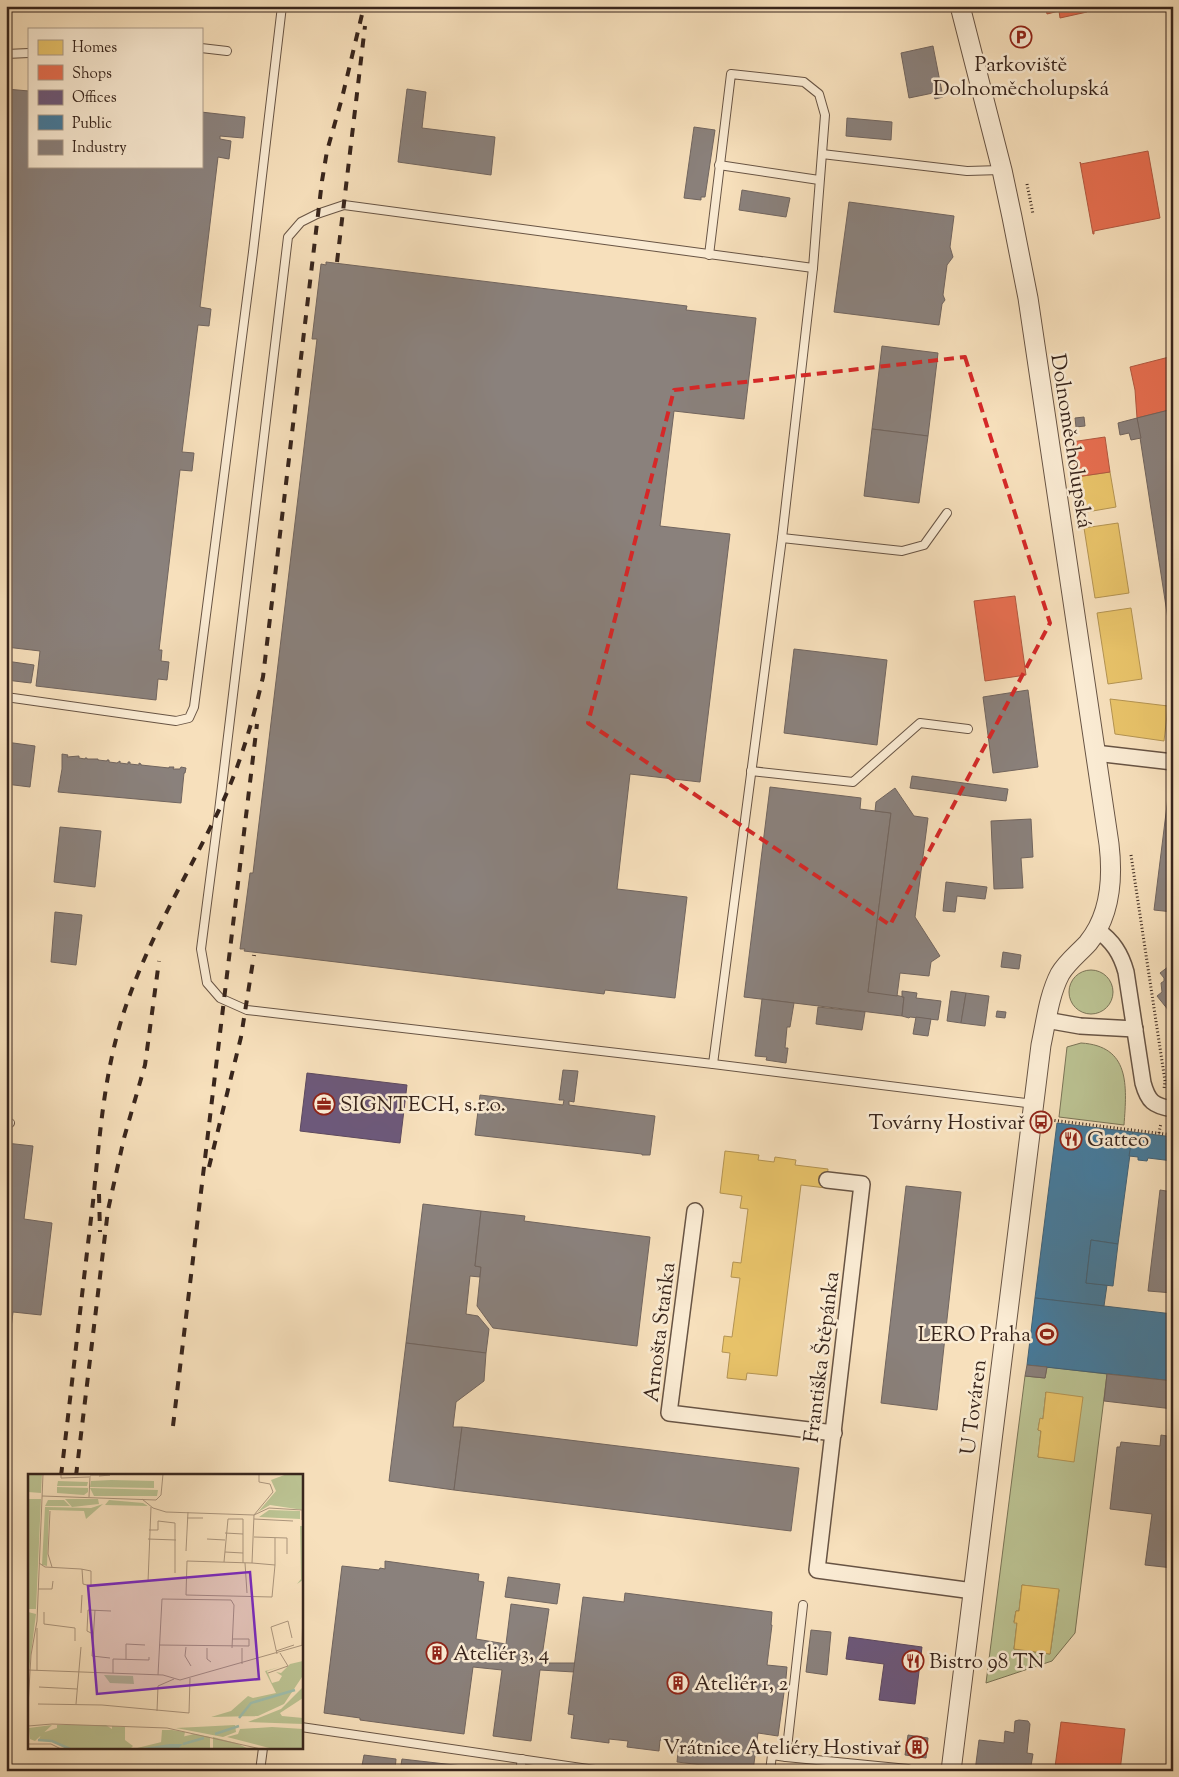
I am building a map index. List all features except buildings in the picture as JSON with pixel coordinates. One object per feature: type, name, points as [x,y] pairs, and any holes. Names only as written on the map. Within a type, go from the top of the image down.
[{"type":"street","name":"Dolnoměcholupská","points":[[960,6],[1002,170],[1028,298],[1111,862],[1110,887]]},
{"type":"street","points":[[1095,753],[1173,762]]},
{"type":"street","name":"U Továren","points":[[951,1771],[1046,1020],[1056,982],[1061,972],[1097,930],[1107,904],[1110,887]]},
{"type":"street","points":[[1097,930],[1108,938],[1122,958],[1126,972],[1145,1092],[1155,1105],[1168,1109]]},
{"type":"street","points":[[1046,1020],[1080,1026],[1134,1029]]},
{"type":"street","name":"Františka Štěpánka","points":[[827,1180],[862,1184],[817,1570],[973,1592]]},
{"type":"street","name":"Arnošta Staňka","points":[[695,1211],[669,1413],[834,1433]]},
{"type":"lane","points":[[6,698],[176,721],[189,718],[194,708],[253,252],[282,6]]},
{"type":"lane","points":[[202,48],[226,50]]},
{"type":"lane","points":[[6,54],[28,53]]},
{"type":"lane","points":[[709,255],[731,74],[804,82],[819,94],[825,115],[813,268],[782,538],[713,1064]]},
{"type":"lane","points":[[822,154],[967,171],[1002,170]]},
{"type":"lane","points":[[720,166],[819,180]]},
{"type":"lane","points":[[813,268],[344,205],[317,214],[301,222],[288,237],[201,949],[207,983],[220,998],[247,1010],[713,1064],[1034,1104]]},
{"type":"lane","points":[[782,538],[902,551],[924,546],[947,513]]},
{"type":"lane","points":[[752,771],[853,782],[920,723],[968,728]]},
{"type":"lane","points":[[786,1756],[803,1605]]},
{"type":"lane","points":[[302,1727],[602,1771]]},
{"type":"lane","points":[[260,1771],[263,1750]]},
{"type":"lane","points":[[770,1771],[772,1755],[867,1768],[908,1769]]},
{"type":"lane","points":[[520,1771],[522,1759]]},
{"type":"path","points":[[1144,944],[1168,1109]]},
{"type":"path","points":[[1051,1120],[1173,1135]]},
{"type":"highlighted area","points":[[965,357],[1050,623],[890,925],[588,723],[674,390]]},
{"type":"green space","points":[[1091,970],[1103,974],[1109,980],[1113,992],[1109,1004],[1103,1010],[1091,1014],[1079,1010],[1073,1004],[1069,992],[1073,980],[1079,974]]},
{"type":"green space","points":[[1081,1043],[1097,1046],[1109,1051],[1117,1060],[1125,1082],[1124,1125],[1059,1117],[1067,1047]]},
{"type":"green space","points":[[1047,1367],[1107,1374],[1075,1633],[1052,1661],[986,1683],[1025,1376],[1045,1378]],"holes":[[[1046,1392],[1074,1461],[1038,1457],[1041,1431],[1038,1430],[1040,1419],[1043,1419]],[[1022,1585],[1059,1590],[1050,1654],[1014,1649],[1017,1623],[1014,1622],[1016,1611],[1019,1611]]]},
{"type":"railway","points":[[61,1474],[102,1114],[119,1028],[128,1000],[151,945],[218,812],[239,763],[263,677],[322,181],[327,151],[364,6]]},
{"type":"railway","points":[[337,262],[365,26]]},
{"type":"railway","points":[[173,1426],[257,724]]},
{"type":"railway","points":[[209,1167],[241,1037],[254,955]]},
{"type":"railway","points":[[76,1474],[108,1210],[124,1138],[145,1065],[159,961]]},
{"type":"railway","points":[[99,1194],[100,1232]]},
{"type":"place","name":"Parkoviště Dolnoměcholupská","points":[[1021,37]]},
{"type":"place","name":"SIGNTECH, s.r.o.","points":[[324,1104]]},
{"type":"place","name":"Továrny Hostivař","points":[[1041,1122]]},
{"type":"place","name":"Gatteo","points":[[1071,1139]]},
{"type":"place","name":"LERO Praha","points":[[1047,1334]]},
{"type":"place","name":"Ateliér 3, 4","points":[[437,1653]]},
{"type":"place","name":"Bistro 98 TN","points":[[913,1661]]},
{"type":"place","name":"Ateliér 1, 2","points":[[678,1683]]},
{"type":"place","name":"Vrátnice Ateliéry Hostivař","points":[[917,1747]]}]
